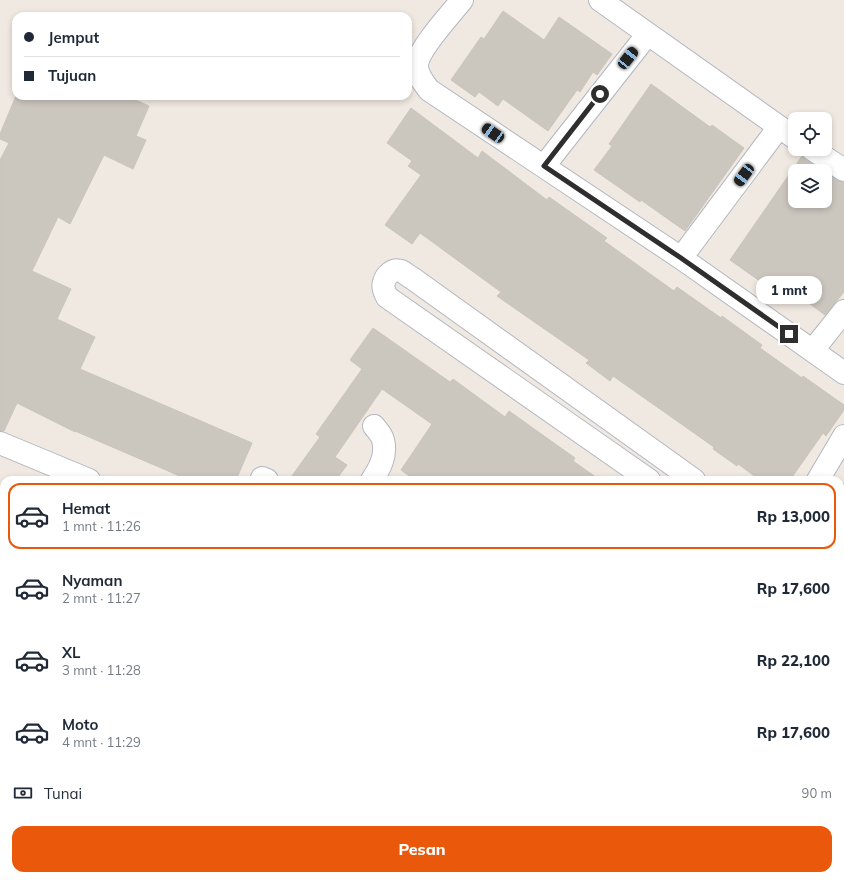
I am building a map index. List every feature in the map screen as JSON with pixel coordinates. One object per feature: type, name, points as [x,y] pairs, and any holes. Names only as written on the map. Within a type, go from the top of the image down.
[{"type":"street","points":[[462,0],[420,52],[417,66],[420,78],[429,90],[681,258],[844,373]]},
{"type":"street","points":[[600,0],[787,133],[681,258]]},
{"type":"street","points":[[544,166],[647,34]]},
{"type":"street","points":[[823,156],[844,170]]},
{"type":"street","points":[[643,476],[387,297],[384,290],[384,282],[390,273],[394,270],[400,271],[412,278],[688,476]]},
{"type":"street","points":[[813,350],[844,311]]},
{"type":"street","points":[[374,426],[383,440],[384,449],[382,464],[374,476]]},
{"type":"street","points":[[820,476],[844,436]]},
{"type":"street","points":[[0,443],[79,476]]},
{"type":"building","points":[[503,11],[544,40],[559,17],[612,54],[597,75],[593,72],[580,92],[577,90],[548,131],[503,99],[498,106],[479,92],[475,97],[451,80],[481,37],[484,39]]},
{"type":"building","points":[[651,84],[710,127],[712,125],[744,148],[685,231],[641,200],[640,202],[594,170],[612,146],[609,144]]},
{"type":"building","points":[[14,100],[136,100],[149,106],[136,136],[146,140],[133,169],[104,155],[70,224],[58,217],[32,271],[71,289],[57,319],[95,337],[80,369],[252,443],[238,476],[180,476],[75,432],[17,403],[4,431],[0,431],[0,160],[9,143],[0,139],[0,134]]},
{"type":"building","points":[[411,108],[478,158],[482,151],[547,200],[549,197],[607,238],[604,241],[674,291],[677,287],[721,318],[722,316],[762,345],[760,348],[802,378],[803,376],[844,405],[844,410],[826,436],[823,433],[793,476],[754,476],[738,464],[737,466],[713,449],[714,447],[613,376],[610,381],[586,363],[589,360],[497,296],[501,292],[420,233],[412,244],[385,225],[421,175],[408,166],[412,161],[387,143]]},
{"type":"building","points":[[802,156],[812,164],[796,164]]},
{"type":"building","points":[[788,176],[788,208],[832,208],[832,176],[844,183],[844,292],[825,315],[771,275],[764,284],[730,260]]},
{"type":"building","points":[[373,328],[450,382],[453,379],[505,417],[509,411],[575,458],[573,461],[594,476],[409,476],[401,470],[432,424],[382,389],[335,457],[347,465],[339,476],[292,476],[320,437],[316,434],[362,369],[350,360]]},
{"type":"route","points":[[600,94],[544,166],[681,258],[789,334]]}]
